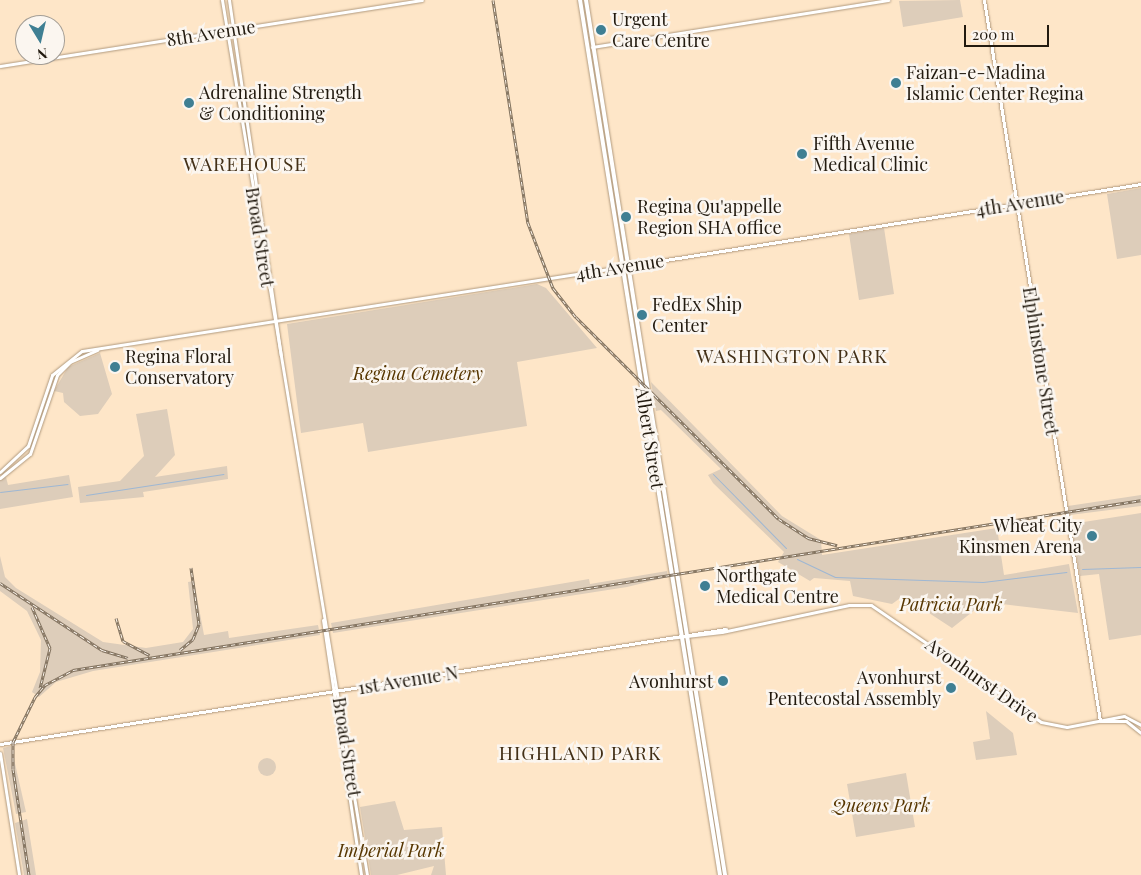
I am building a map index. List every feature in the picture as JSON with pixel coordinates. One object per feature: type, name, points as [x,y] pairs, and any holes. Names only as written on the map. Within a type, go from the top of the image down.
[{"type":"main road","name":"Albert Street","points":[[580,0],[687,636],[725,875]]},
{"type":"main road","name":"Albert Street","points":[[586,0],[625,266],[720,875]]},
{"type":"street","name":"Broad Street","points":[[222,0],[273,320],[281,355],[362,875]]},
{"type":"street","name":"Broad Street","points":[[229,0],[279,319],[281,355]]},
{"type":"street","name":"8th Avenue","points":[[0,66],[422,0]]},
{"type":"street","points":[[588,48],[888,0]]},
{"type":"street","name":"Elphinstone Street","points":[[984,0],[1100,721]]},
{"type":"street","name":"4th Avenue","points":[[100,349],[279,319],[1141,184]]},
{"type":"street","points":[[0,472],[28,446],[52,375],[74,355],[100,349]]},
{"type":"street","points":[[0,478],[30,454],[57,375],[79,356],[100,349]]},
{"type":"street","name":"Avonhurst Drive","points":[[682,637],[849,604],[871,605],[894,616],[1031,717],[1058,726],[1124,716],[1141,724]]},
{"type":"street","name":"Broad Street","points":[[323,620],[338,691],[368,875]]},
{"type":"street","name":"1st Avenue N","points":[[0,744],[682,637]]},
{"type":"street","name":"Avonhurst Drive","points":[[1100,721],[1135,725],[1141,732]]},
{"type":"street","points":[[0,753],[19,875]]},
{"type":"green space","points":[[960,0],[963,17],[903,27],[899,1]]},
{"type":"green space","points":[[1141,188],[1141,255],[1117,259],[1107,194]]},
{"type":"green space","points":[[884,228],[894,294],[859,300],[849,234]]},
{"type":"green space","name":"Regina Cemetery","points":[[537,284],[546,288],[597,348],[517,362],[527,426],[368,452],[363,423],[301,433],[287,324]]},
{"type":"green space","points":[[100,353],[112,394],[98,414],[80,416],[64,402],[63,393],[54,391],[68,367]]},
{"type":"green space","name":"Patricia Park","points":[[651,382],[782,516],[821,540],[822,555],[997,528],[1004,575],[1069,564],[1078,613],[1002,604],[976,609],[952,628],[903,596],[892,604],[853,596],[850,581],[814,578],[810,581],[778,562],[784,552],[713,483],[708,475],[721,469],[661,410],[656,411]]},
{"type":"green space","points":[[167,409],[175,455],[155,477],[227,466],[228,479],[143,492],[144,497],[80,503],[78,487],[120,481],[144,456],[136,414]]},
{"type":"green space","points":[[69,475],[73,497],[0,509],[0,480],[6,477],[8,485]]},
{"type":"green space","points":[[1141,495],[1141,506],[1070,515],[1068,506]]},
{"type":"green space","points":[[1141,513],[1141,635],[1109,640],[1099,574],[1080,576],[1071,524]]},
{"type":"green space","points":[[0,556],[5,577],[16,588],[103,642],[146,648],[183,642],[193,629],[188,582],[194,581],[204,635],[228,631],[229,638],[318,625],[320,635],[93,671],[56,682],[39,697],[32,692],[40,672],[41,640],[27,611],[0,591]]},
{"type":"green space","points":[[667,571],[668,577],[627,587],[333,633],[331,623],[589,579],[590,584]]},
{"type":"green space","points":[[986,711],[1013,733],[1017,755],[976,760],[973,742],[990,739]]},
{"type":"green space","points":[[11,746],[26,812],[16,814],[3,748]]},
{"type":"green space","points":[[267,758],[273,761],[276,767],[273,773],[267,776],[261,773],[258,767],[261,761]]},
{"type":"green space","name":"Queens Park","points":[[906,773],[915,827],[856,837],[847,784]]},
{"type":"green space","name":"Imperial Park","points":[[395,801],[404,830],[442,827],[446,875],[431,875],[434,866],[397,875],[371,875],[360,807]]},
{"type":"green space","points":[[27,819],[36,875],[24,875],[15,823]]},
{"type":"waterway","points":[[86,495],[223,474]]},
{"type":"waterway","points":[[713,474],[786,548]]},
{"type":"waterway","points":[[0,492],[68,484]]},
{"type":"waterway","points":[[797,559],[835,577],[983,582],[1066,572]]},
{"type":"waterway","points":[[1082,569],[1141,567]]},
{"type":"railway","points":[[493,0],[528,223],[553,288],[576,317],[779,519],[808,538],[837,545]]},
{"type":"railway","points":[[29,875],[13,769],[13,742],[35,697],[45,685],[73,670],[1141,500]]},
{"type":"railway","points":[[180,650],[193,639],[199,624],[191,568]]},
{"type":"railway","points":[[0,583],[102,650],[128,658]]},
{"type":"railway","points":[[32,607],[50,648],[40,688]]},
{"type":"railway","points":[[116,618],[123,641],[149,655]]},
{"type":"place","name":"Urgent Care Centre","points":[[601,30]]},
{"type":"place","name":"Faizan-e-Madina Islamic Center Regina","points":[[896,83]]},
{"type":"place","name":"Adrenaline Strength & Conditioning","points":[[189,103]]},
{"type":"place","name":"Fifth Avenue Medical Clinic","points":[[802,154]]},
{"type":"place","name":"Regina Qu'appelle Region SHA office","points":[[626,217]]},
{"type":"place","name":"FedEx Ship Center","points":[[642,315]]},
{"type":"place","name":"Regina Floral Conservatory","points":[[115,367]]},
{"type":"place","name":"Wheat City Kinsmen Arena","points":[[1092,536]]},
{"type":"place","name":"Northgate Medical Centre","points":[[705,586]]},
{"type":"place","name":"Avonhurst","points":[[723,681]]},
{"type":"place","name":"Avonhurst Pentecostal Assembly","points":[[951,688]]},
{"type":"district","name":"WAREHOUSE","points":[[245,164]]},
{"type":"district","name":"WASHINGTON PARK","points":[[792,356]]},
{"type":"district","name":"HIGHLAND PARK","points":[[580,753]]}]
